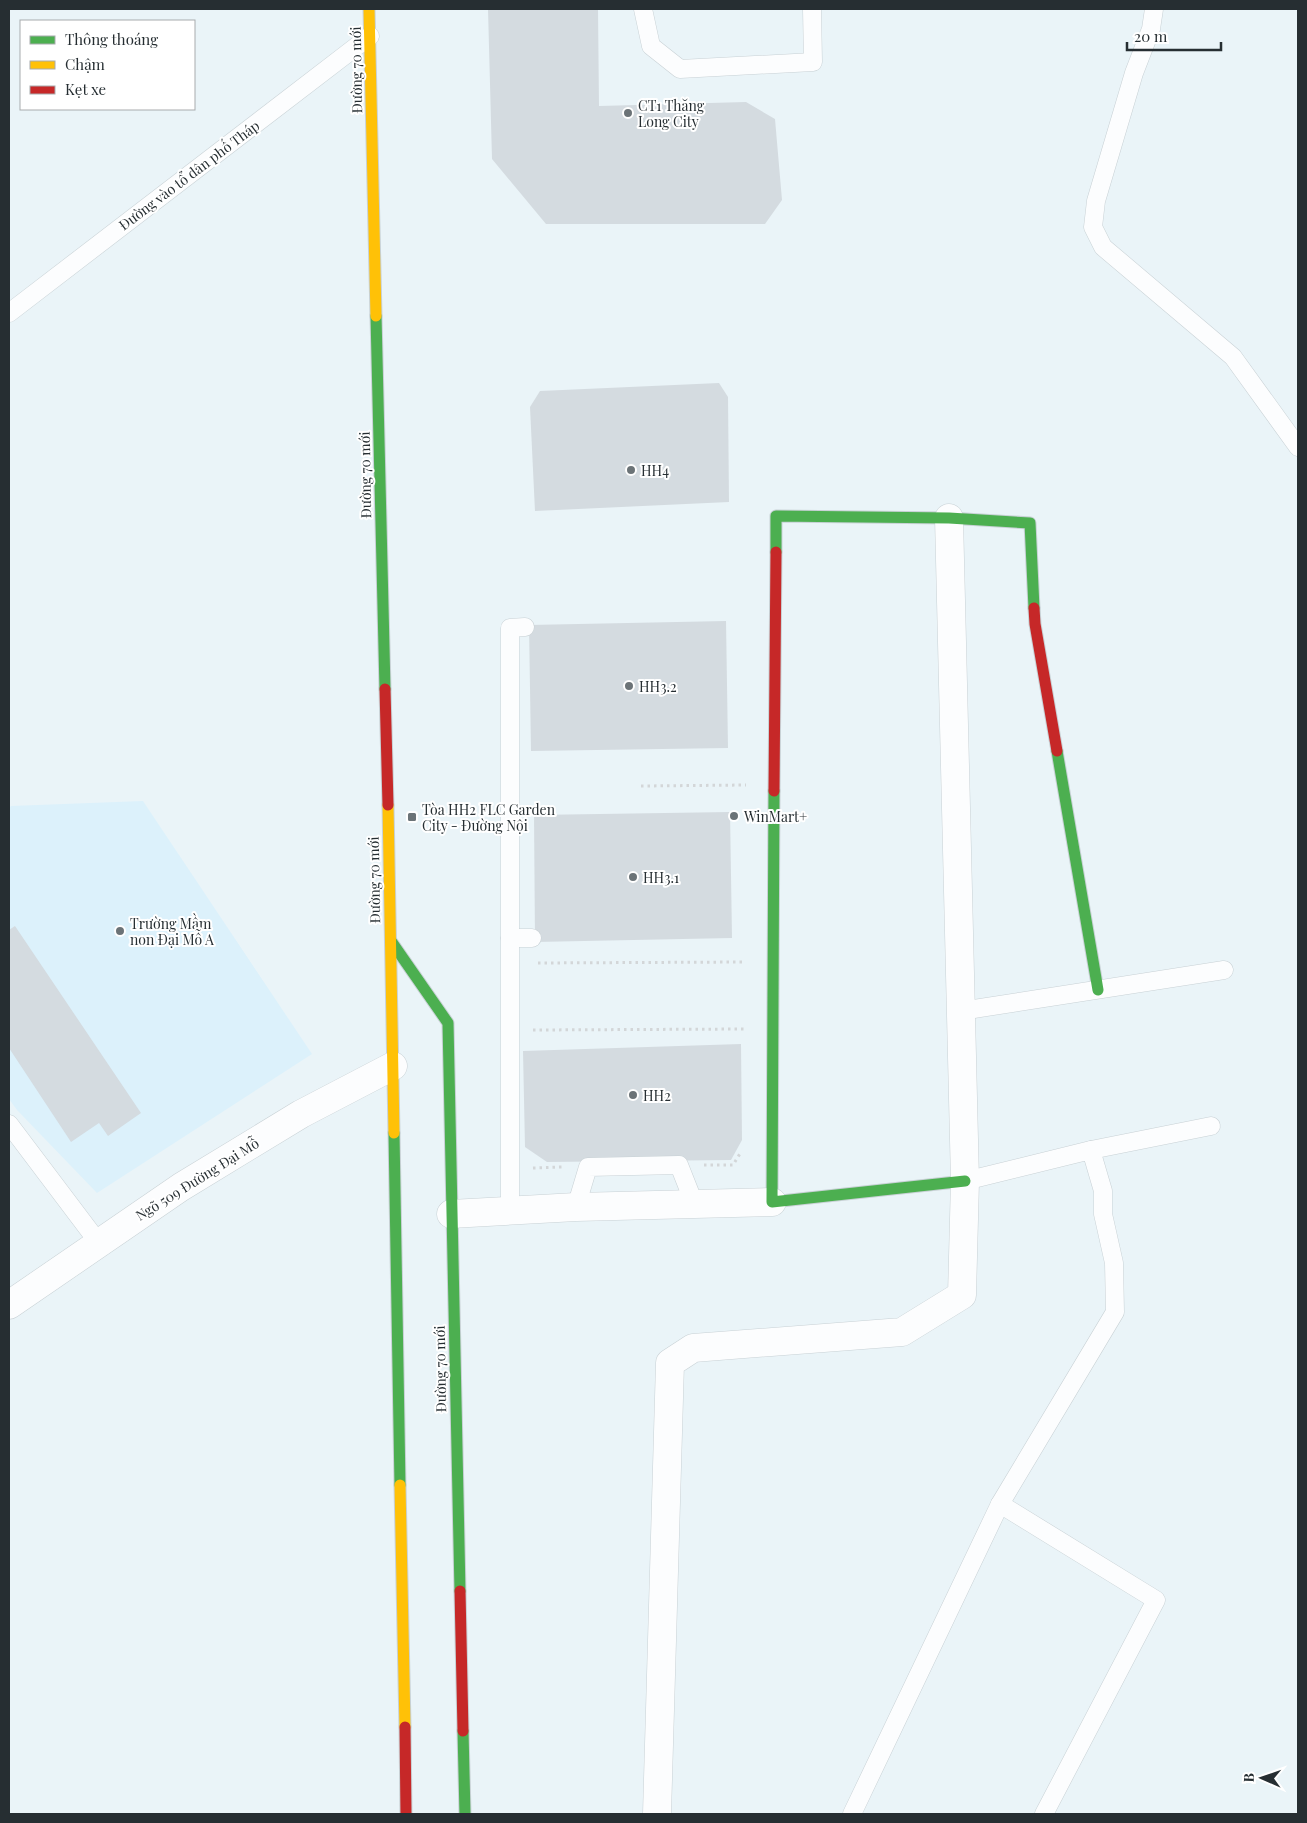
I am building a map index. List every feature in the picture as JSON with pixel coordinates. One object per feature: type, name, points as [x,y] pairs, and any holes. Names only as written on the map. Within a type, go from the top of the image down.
[{"type":"street","name":"Đường 70 mới","points":[[369,9],[391,941],[406,1814]]},
{"type":"street","points":[[772,1202],[776,516],[949,518],[1030,523],[1035,624],[1098,990]]},
{"type":"street","points":[[657,1814],[670,1363],[693,1348],[902,1332],[962,1295],[965,1181],[949,518]]},
{"type":"street","name":"Đường 70 mới","points":[[391,941],[448,1023],[465,1814]]},
{"type":"street","name":"Ngõ 509 Đường Đại Mỗ","points":[[9,1305],[98,1242],[181,1187],[292,1120],[393,1066]]},
{"type":"street","points":[[451,1214],[576,1207],[772,1202],[965,1181]]},
{"type":"lane","points":[[643,9],[651,46],[680,69],[812,62],[812,9]]},
{"type":"lane","points":[[1154,9],[1152,29],[1134,73],[1096,201],[1093,227],[1103,247],[1233,358],[1298,447]]},
{"type":"lane","name":"Đường vào tổ dân phố Tháp","points":[[9,313],[370,36]]},
{"type":"lane","points":[[510,1211],[515,1058],[510,1030],[510,628],[525,627]]},
{"type":"lane","points":[[510,938],[532,938]]},
{"type":"lane","points":[[961,1011],[1224,970]]},
{"type":"lane","points":[[9,1124],[98,1242]]},
{"type":"lane","points":[[965,1181],[1091,1150],[1211,1126]]},
{"type":"lane","points":[[852,1814],[1000,1504],[1116,1312],[1114,1263],[1103,1214],[1103,1191],[1091,1150]]},
{"type":"lane","points":[[576,1207],[588,1167],[678,1165],[694,1203]]},
{"type":"lane","points":[[1000,1504],[1156,1600],[1044,1814]]},
{"type":"path","points":[[641,786],[774,784]]},
{"type":"path","points":[[510,963],[773,962]]},
{"type":"path","points":[[510,1030],[772,1030]]},
{"type":"path","points":[[678,1165],[733,1164],[746,1145]]},
{"type":"path","points":[[510,1168],[588,1167]]},
{"type":"shaded area","name":"Trường Mầm non Đại Mỗ A","points":[[143,801],[312,1054],[97,1193],[17,1110],[9,1099],[9,808],[11,806]]},
{"type":"building","name":"CT1 Thăng Long City","points":[[488,9],[598,9],[599,106],[746,102],[775,119],[782,200],[765,224],[546,224],[492,159]]},
{"type":"building","name":"HH4","points":[[719,383],[728,397],[729,502],[535,511],[530,407],[540,391]]},
{"type":"building","name":"HH3.2","points":[[726,621],[728,748],[531,751],[529,625]]},
{"type":"building","name":"HH3.1","points":[[730,812],[732,938],[535,942],[534,815]]},
{"type":"building","points":[[15,926],[141,1113],[108,1136],[99,1123],[71,1142],[9,1048],[9,930]]},
{"type":"building","name":"HH2","points":[[741,1044],[742,1140],[731,1160],[547,1162],[525,1147],[523,1051]]},
{"type":"traffic: fast","points":[[376,316],[385,689]]},
{"type":"traffic: fast","points":[[776,552],[776,516],[949,518],[1030,523],[1034,608]]},
{"type":"traffic: fast","points":[[1057,751],[1098,990]]},
{"type":"traffic: fast","points":[[774,791],[772,1202],[965,1181]]},
{"type":"traffic: fast","points":[[391,941],[448,1023],[460,1591]]},
{"type":"traffic: fast","points":[[394,1133],[400,1485]]},
{"type":"traffic: fast","points":[[463,1731],[465,1814]]},
{"type":"traffic: slow","points":[[369,9],[376,316]]},
{"type":"traffic: slow","points":[[388,805],[394,1133]]},
{"type":"traffic: slow","points":[[400,1485],[405,1727]]},
{"type":"traffic: jam","points":[[774,791],[776,552]]},
{"type":"traffic: jam","points":[[1034,608],[1035,624],[1057,751]]},
{"type":"traffic: jam","points":[[385,689],[388,805]]},
{"type":"traffic: jam","points":[[460,1591],[463,1731]]},
{"type":"traffic: jam","points":[[405,1727],[406,1814]]},
{"type":"place","name":"CT1 Thăng Long City","points":[[628,113]]},
{"type":"place","name":"HH4","points":[[631,470]]},
{"type":"place","name":"HH3.2","points":[[629,686]]},
{"type":"place","name":"WinMart+","points":[[734,816]]},
{"type":"place","name":"Tòa HH2 FLC Garden City - Đường Nội","points":[[412,817]]},
{"type":"place","name":"HH3.1","points":[[633,877]]},
{"type":"place","name":"Trường Mầm non Đại Mỗ A","points":[[120,931]]},
{"type":"place","name":"HH2","points":[[633,1095]]}]
